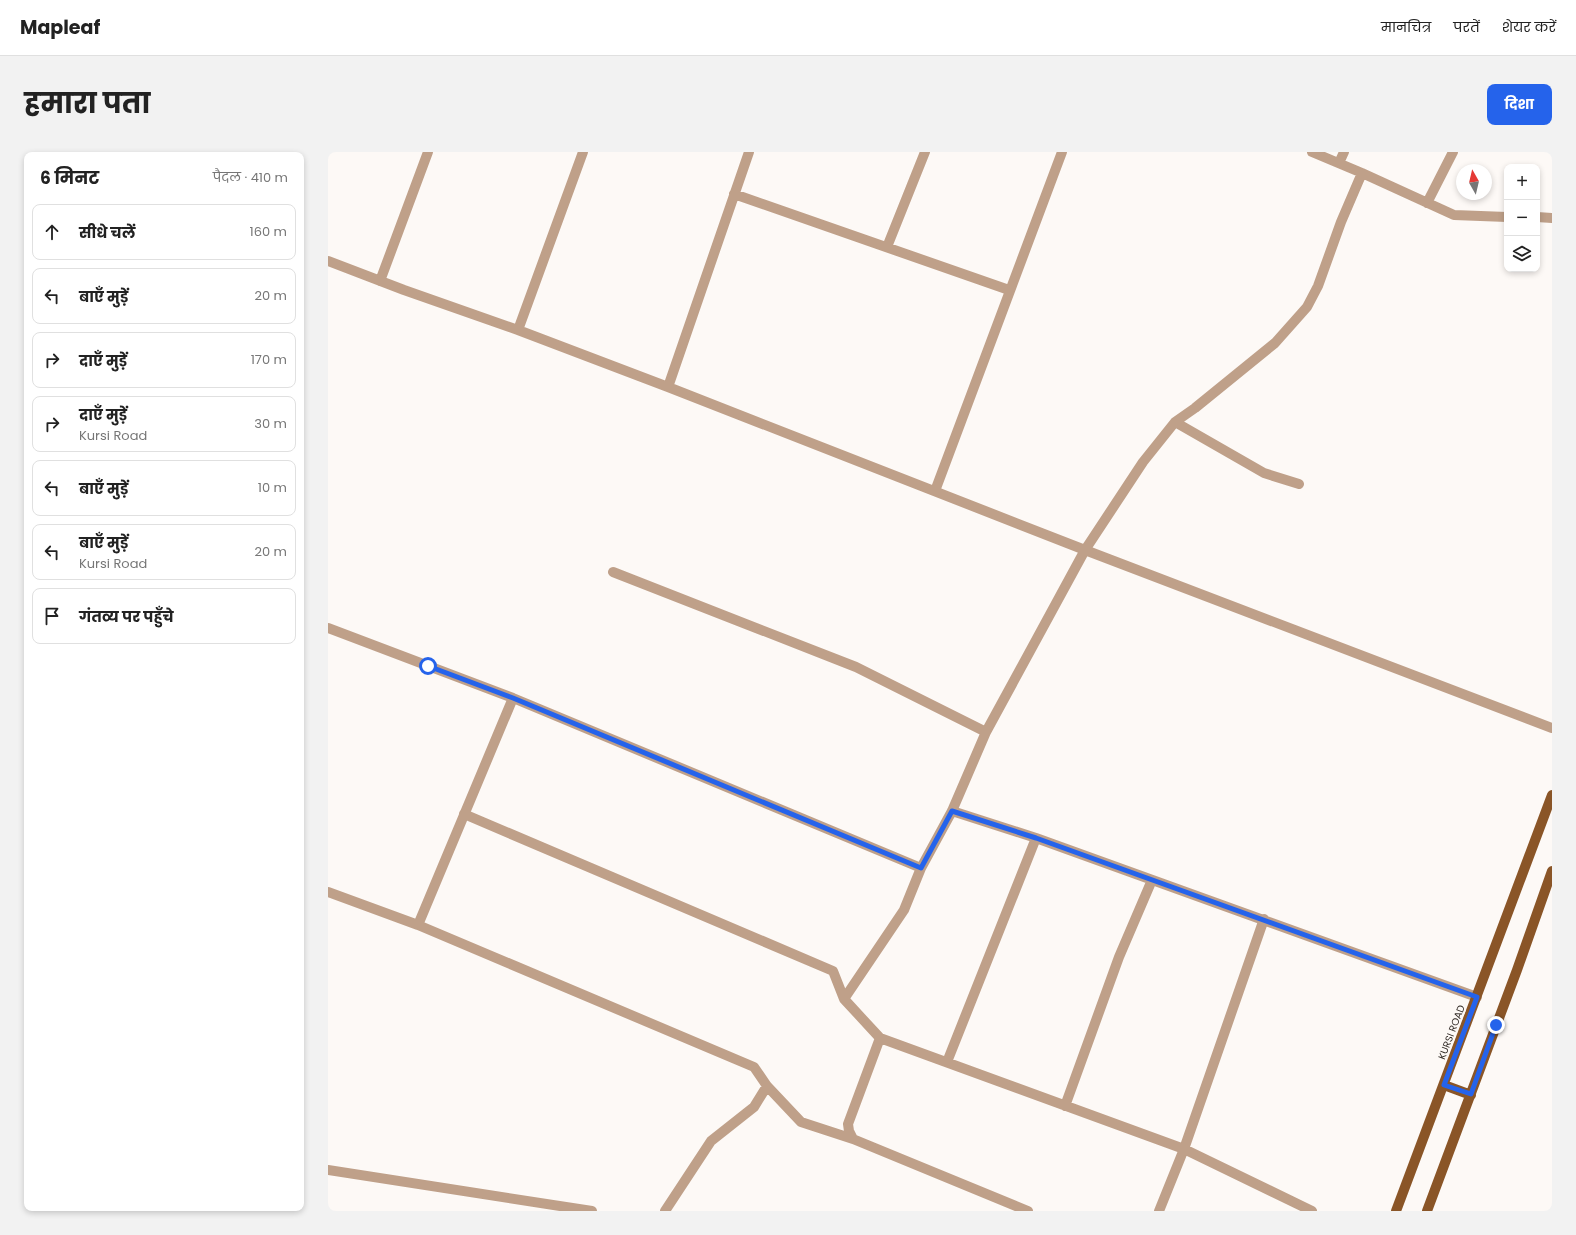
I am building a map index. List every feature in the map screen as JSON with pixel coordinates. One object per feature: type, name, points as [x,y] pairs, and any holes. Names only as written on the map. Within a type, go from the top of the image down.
[{"type":"main road","name":"KURSI ROAD","points":[[1396,1211],[1552,795]]},
{"type":"main road","points":[[1427,1211],[1517,970],[1552,871]]},
{"type":"main road","points":[[1444,1085],[1471,1094]]},
{"type":"street","points":[[380,281],[428,152]]},
{"type":"street","points":[[518,330],[582,152]]},
{"type":"street","points":[[668,387],[749,152]]},
{"type":"street","points":[[887,247],[925,152]]},
{"type":"street","points":[[935,491],[1009,290],[1062,152]]},
{"type":"street","points":[[1312,152],[1454,215],[1504,217]]},
{"type":"street","points":[[1339,163],[1344,152]]},
{"type":"street","points":[[1427,203],[1453,152]]},
{"type":"street","points":[[844,999],[904,910],[921,868],[952,811],[986,732],[1085,550],[1143,462],[1175,422],[1195,408],[1275,343],[1307,307],[1318,286],[1341,222],[1362,173]]},
{"type":"street","points":[[734,194],[1009,290]]},
{"type":"street","points":[[1540,217],[1552,218]]},
{"type":"street","points":[[328,261],[518,330],[668,387],[1085,550],[1552,728]]},
{"type":"street","points":[[1175,422],[1264,474],[1299,484]]},
{"type":"street","points":[[613,572],[856,667],[986,732]]},
{"type":"street","points":[[328,628],[513,698],[921,868]]},
{"type":"street","points":[[418,925],[513,698]]},
{"type":"street","points":[[952,811],[1036,838],[1477,997]]},
{"type":"street","points":[[464,814],[833,971],[844,999],[880,1038],[1184,1149],[1312,1211]]},
{"type":"street","points":[[947,1062],[1036,838]]},
{"type":"street","points":[[1065,1106],[1119,957],[1152,880]]},
{"type":"street","points":[[328,892],[418,925],[754,1067],[768,1086],[801,1122],[854,1139],[1028,1211]]},
{"type":"street","points":[[1159,1211],[1184,1149],[1264,919]]},
{"type":"street","points":[[854,1139],[849,1131],[848,1124],[880,1038]]},
{"type":"street","points":[[665,1211],[711,1141],[754,1107],[768,1086]]},
{"type":"street","points":[[328,1170],[592,1211]]},
{"type":"route","points":[[428,666],[513,698],[921,868],[952,811],[1036,838],[1477,997],[1444,1085],[1471,1094],[1496,1025]]}]
